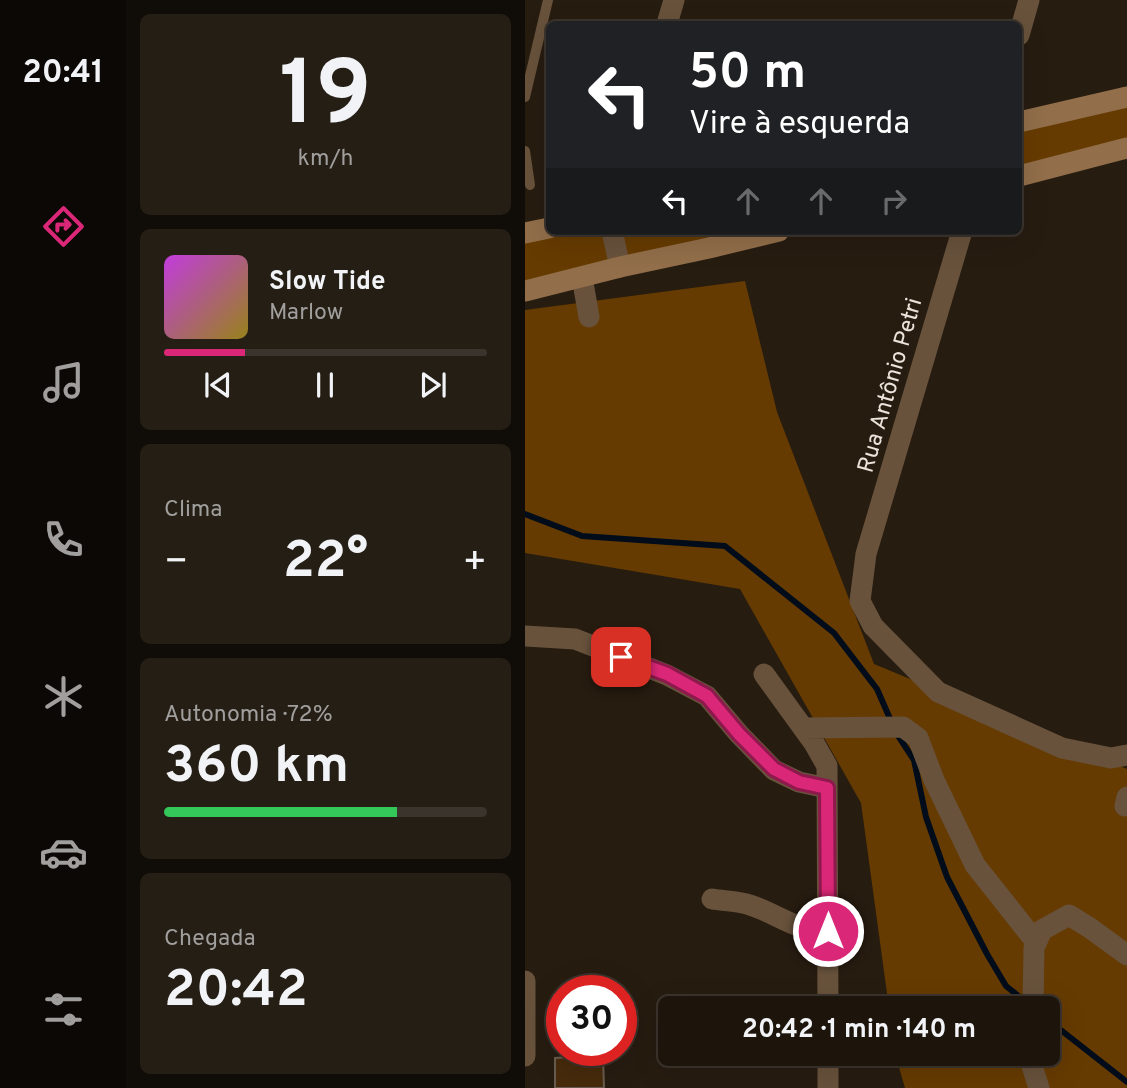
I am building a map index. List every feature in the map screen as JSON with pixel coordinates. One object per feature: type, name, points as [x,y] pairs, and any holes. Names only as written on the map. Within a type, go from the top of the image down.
[{"type":"main road","points":[[1022,121],[1127,97]]},
{"type":"main road","points":[[1022,175],[1127,148]]},
{"type":"main road","points":[[525,233],[546,229]]},
{"type":"main road","points":[[525,292],[620,267],[763,235]]},
{"type":"street","points":[[668,21],[674,0]]},
{"type":"street","points":[[1022,24],[1029,0]]},
{"type":"street","points":[[613,235],[620,267]]},
{"type":"street","name":"Rua Antônio Petri","points":[[961,235],[866,554],[860,601],[873,626],[938,692],[1062,748],[1111,758],[1127,755]]},
{"type":"street","points":[[582,277],[589,317]]},
{"type":"street","points":[[525,636],[575,639],[667,674],[707,696],[739,734],[774,769],[799,782],[827,788]]},
{"type":"street","points":[[764,674],[814,743],[827,766],[828,996]]},
{"type":"street","points":[[803,727],[903,727],[918,738],[934,780],[975,865],[1037,942]]},
{"type":"street","points":[[712,900],[748,904],[802,928],[815,932],[828,931]]},
{"type":"street","points":[[1033,996],[1034,948],[1042,930],[1069,915],[1127,955]]},
{"type":"street","points":[[525,981],[525,1056]]},
{"type":"street","points":[[828,1066],[828,1088]]},
{"type":"street","points":[[1032,1066],[1039,1088]]},
{"type":"lane","points":[[525,97],[548,0]]},
{"type":"lane","points":[[525,151],[530,185]]},
{"type":"shaded area","points":[[1127,100],[1127,146],[1022,173],[1022,124]]},
{"type":"shaded area","points":[[546,232],[546,235],[611,235],[618,265],[525,289],[525,236]]},
{"type":"shaded area","points":[[615,235],[752,235],[621,265]]},
{"type":"shaded area","points":[[745,281],[777,412],[874,664],[1127,769],[1127,1088],[905,1088],[899,1066],[1060,1066],[1060,996],[887,996],[861,803],[740,589],[525,553],[525,310]]},
{"type":"building","points":[[555,1066],[603,1066],[604,1088],[555,1088]]},
{"type":"waterway","points":[[525,514],[582,536],[725,546],[834,633],[877,689],[891,721]]},
{"type":"waterway","points":[[895,731],[914,760],[926,817],[947,877],[1006,986],[1018,996]]},
{"type":"waterway","points":[[1060,1029],[1127,1082]]},
{"type":"route","points":[[621,657],[667,674],[707,696],[739,734],[774,769],[799,782],[827,788],[828,931]]}]
